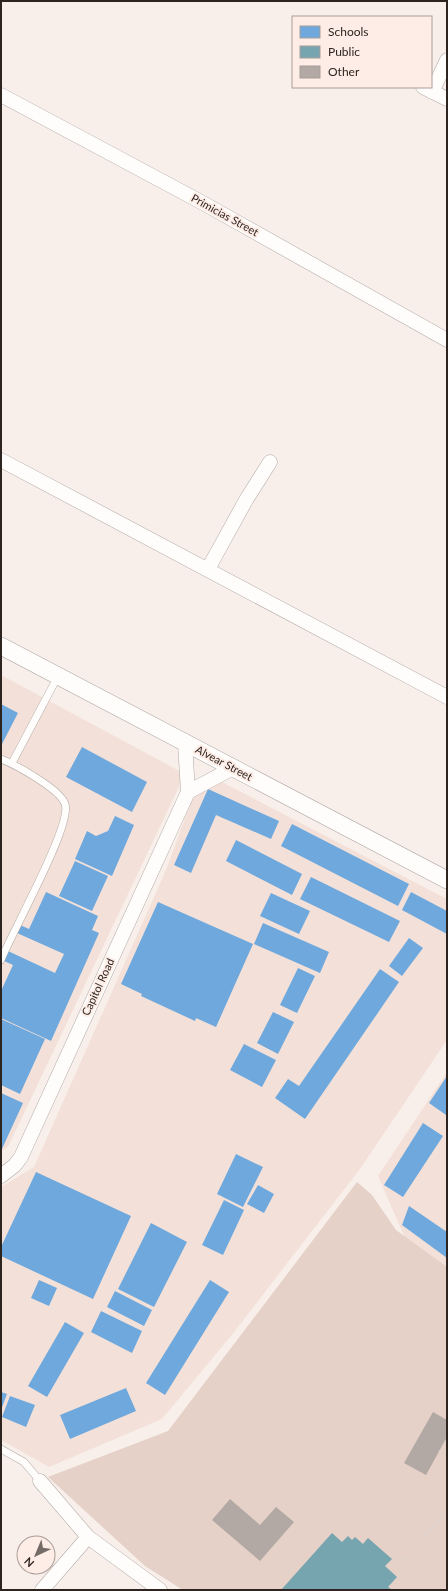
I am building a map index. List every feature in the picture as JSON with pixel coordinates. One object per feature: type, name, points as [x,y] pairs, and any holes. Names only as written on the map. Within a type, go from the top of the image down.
[{"type":"street","points":[[432,83],[447,60]]},
{"type":"street","points":[[428,89],[447,99]]},
{"type":"street","name":"Primicias Street","points":[[1,95],[204,202],[447,340]]},
{"type":"street","points":[[1,460],[447,696]]},
{"type":"street","points":[[208,569],[246,500],[270,462]]},
{"type":"street","name":"Alvear Street","points":[[1,646],[447,880]]},
{"type":"street","name":"Capitol Road","points":[[1,1176],[15,1165],[21,1156],[188,792],[185,743]]},
{"type":"street","points":[[188,792],[233,768]]},
{"type":"street","points":[[40,1481],[88,1537],[160,1590]]},
{"type":"street","points":[[42,1590],[88,1537]]},
{"type":"lane","points":[[12,763],[58,676]]},
{"type":"lane","points":[[1,759],[12,763],[57,793],[65,804],[66,815],[58,837],[1,960]]},
{"type":"lane","points":[[1,1449],[24,1462],[40,1481]]},
{"type":"path","points":[[439,1451],[447,1456]]},
{"type":"path","points":[[401,1563],[447,1511]]},
{"type":"shaded area","points":[[1,675],[185,774],[8,1147],[1,1151]]},
{"type":"shaded area","points":[[222,782],[447,899],[447,1040],[360,1169],[231,1336],[162,1419],[49,1467],[1,1440],[1,1187],[34,1167],[166,870],[195,791]]},
{"type":"shaded area","points":[[447,1072],[447,1270],[405,1238],[378,1176]]},
{"type":"shaded area","points":[[357,1182],[372,1195],[396,1230],[447,1267],[447,1590],[183,1590],[145,1566],[48,1477],[168,1431]]},
{"type":"building: Schools","points":[[1,704],[18,713],[1,746]]},
{"type":"building: Schools","points":[[82,747],[147,782],[132,812],[66,777]]},
{"type":"building: Schools","points":[[208,789],[279,821],[271,839],[216,815],[191,873],[174,865]]},
{"type":"building: Schools","points":[[115,816],[134,825],[112,876],[75,859],[87,831],[96,836],[108,831]]},
{"type":"building: Schools","points":[[292,824],[409,884],[398,906],[281,846]]},
{"type":"building: Schools","points":[[236,840],[302,874],[292,895],[226,861]]},
{"type":"building: Schools","points":[[75,861],[108,876],[92,911],[59,896]]},
{"type":"building: Schools","points":[[311,877],[400,921],[389,942],[300,899]]},
{"type":"building: Schools","points":[[46,892],[98,916],[92,930],[99,933],[51,1041],[1,1018],[1,991],[13,965],[4,961],[8,951],[55,973],[64,954],[17,933],[20,925],[29,929]]},
{"type":"building: Schools","points":[[411,892],[447,911],[447,934],[402,910]]},
{"type":"building: Schools","points":[[271,893],[310,911],[299,934],[260,916]]},
{"type":"building: Schools","points":[[158,902],[253,944],[216,1027],[196,1018],[195,1021],[141,996],[142,994],[121,984]]},
{"type":"building: Schools","points":[[263,923],[329,952],[320,973],[254,944]]},
{"type":"building: Schools","points":[[409,938],[423,948],[402,976],[389,966]]},
{"type":"building: Schools","points":[[298,968],[315,976],[297,1013],[280,1005]]},
{"type":"building: Schools","points":[[380,969],[399,982],[305,1119],[275,1098],[288,1079],[299,1086]]},
{"type":"building: Schools","points":[[273,1012],[294,1022],[278,1054],[257,1043]]},
{"type":"building: Schools","points":[[1,1019],[45,1039],[20,1094],[1,1085]]},
{"type":"building: Schools","points":[[244,1044],[276,1060],[262,1087],[230,1070]]},
{"type":"building: Schools","points":[[447,1076],[447,1113],[446,1115],[429,1103]]},
{"type":"building: Schools","points":[[1,1093],[23,1103],[1,1151]]},
{"type":"building: Schools","points":[[423,1123],[443,1136],[403,1197],[384,1185]]},
{"type":"building: Schools","points":[[236,1154],[263,1167],[243,1207],[217,1194]]},
{"type":"building: Schools","points":[[36,1172],[131,1216],[93,1299],[1,1256],[1,1247]]},
{"type":"building: Schools","points":[[258,1185],[274,1194],[264,1213],[247,1204]]},
{"type":"building: Schools","points":[[224,1200],[244,1210],[223,1255],[202,1245]]},
{"type":"building: Schools","points":[[409,1206],[447,1232],[447,1258],[402,1225]]},
{"type":"building: Schools","points":[[151,1223],[187,1242],[154,1307],[118,1289]]},
{"type":"building: Schools","points":[[39,1280],[57,1288],[49,1306],[31,1298]]},
{"type":"building: Schools","points":[[210,1280],[229,1292],[165,1395],[146,1383]]},
{"type":"building: Schools","points":[[115,1291],[152,1310],[144,1326],[107,1307]]},
{"type":"building: Schools","points":[[101,1311],[142,1331],[132,1353],[91,1332]]},
{"type":"building: Schools","points":[[65,1322],[84,1333],[47,1397],[28,1386]]},
{"type":"building: Schools","points":[[126,1388],[136,1411],[70,1439],[60,1415]]},
{"type":"building: Schools","points":[[1,1392],[7,1394],[1,1410]]},
{"type":"building: Schools","points":[[10,1396],[35,1405],[26,1427],[2,1417]]},
{"type":"building: Public","points":[[332,1533],[342,1542],[348,1536],[352,1540],[355,1537],[363,1544],[368,1538],[392,1559],[385,1566],[397,1577],[388,1587],[392,1590],[281,1590]]},
{"type":"building: Other","points":[[433,1412],[447,1420],[447,1437],[426,1475],[404,1463]]},
{"type":"building: Other","points":[[230,1499],[260,1525],[276,1507],[294,1522],[260,1561],[212,1520]]}]
